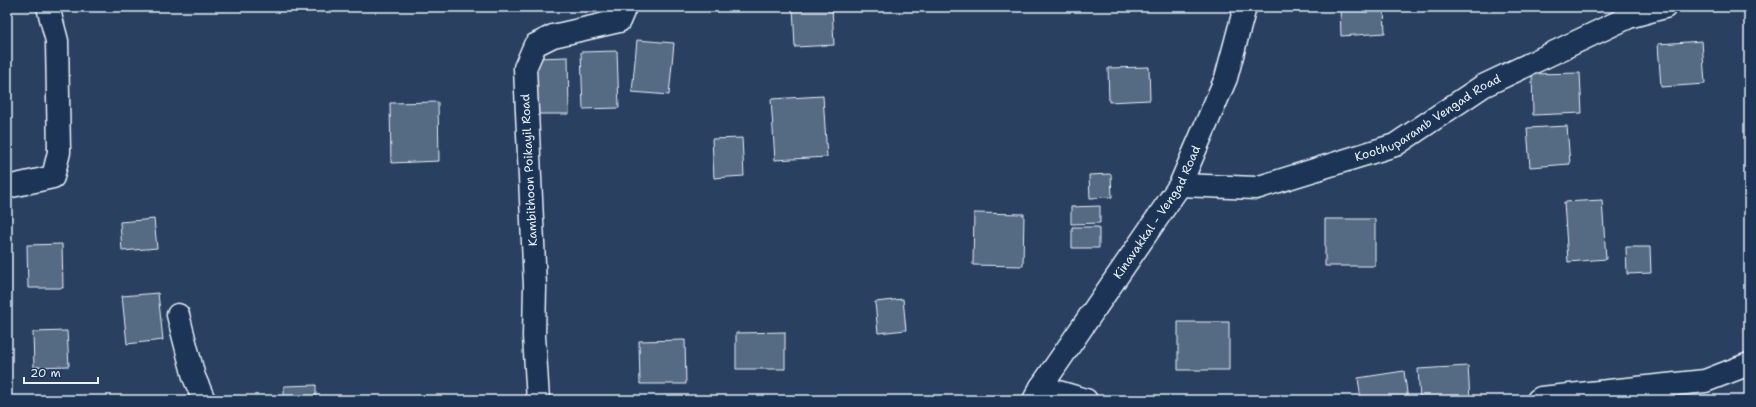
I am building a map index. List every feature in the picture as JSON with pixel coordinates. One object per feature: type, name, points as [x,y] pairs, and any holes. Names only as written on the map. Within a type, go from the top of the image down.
[{"type":"street","points":[[7,188],[53,177],[59,152],[57,41],[48,7]]},
{"type":"street","name":"Kambithoon Poikayil Road","points":[[538,400],[534,336],[535,286],[525,68],[535,45],[553,36],[619,21],[625,7]]},
{"type":"street","name":"Kinavakkal - Vengad Road","points":[[1037,393],[1180,185],[1226,78],[1245,7]]},
{"type":"street","name":"Koothuparamb Vengad Road","points":[[1180,185],[1256,188],[1395,145],[1483,86],[1629,17],[1665,7]]},
{"type":"street","points":[[178,315],[194,377],[204,400]]},
{"type":"street","points":[[1538,400],[1541,398],[1705,381],[1749,364]]},
{"type":"street","points":[[1037,393],[1086,400]]},
{"type":"building","points":[[793,7],[832,7],[834,45],[795,47]]},
{"type":"building","points":[[1340,7],[1384,7],[1385,33],[1341,36]]},
{"type":"building","points":[[637,40],[674,43],[669,95],[632,92]]},
{"type":"building","points":[[1702,41],[1705,84],[1661,87],[1658,44]]},
{"type":"building","points":[[617,51],[619,108],[583,109],[581,52]]},
{"type":"building","points":[[568,57],[569,114],[537,114],[536,58]]},
{"type":"building","points":[[1149,67],[1150,100],[1109,102],[1108,68]]},
{"type":"building","points":[[1580,73],[1582,113],[1533,115],[1532,74]]},
{"type":"building","points":[[823,96],[827,157],[775,160],[771,99]]},
{"type":"building","points":[[438,102],[439,161],[391,163],[390,103]]},
{"type":"building","points":[[1567,126],[1570,164],[1530,167],[1527,128]]},
{"type":"building","points":[[742,138],[744,176],[714,178],[712,139]]},
{"type":"building","points":[[1111,174],[1112,197],[1090,198],[1089,175]]},
{"type":"building","points":[[1602,200],[1606,259],[1568,262],[1564,202]]},
{"type":"building","points":[[1100,206],[1100,223],[1071,224],[1071,207]]},
{"type":"building","points":[[974,213],[1024,214],[1023,266],[973,265]]},
{"type":"building","points":[[154,219],[157,248],[122,251],[120,222]]},
{"type":"building","points":[[1325,219],[1375,219],[1375,266],[1325,266]]},
{"type":"building","points":[[1072,227],[1099,227],[1099,248],[1072,248]]},
{"type":"building","points":[[62,244],[63,288],[28,288],[27,245]]},
{"type":"building","points":[[1626,247],[1650,247],[1651,273],[1627,274]]},
{"type":"building","points":[[158,293],[163,340],[127,344],[122,296]]},
{"type":"building","points":[[903,299],[906,330],[878,333],[875,302]]},
{"type":"building","points":[[1178,322],[1229,322],[1229,370],[1178,370]]},
{"type":"building","points":[[67,331],[69,366],[34,367],[33,332]]},
{"type":"building","points":[[785,332],[785,369],[736,369],[736,333]]},
{"type":"building","points":[[685,340],[686,384],[640,384],[639,341]]},
{"type":"building","points":[[1468,366],[1470,400],[1420,400],[1418,369]]},
{"type":"building","points":[[1404,371],[1408,400],[1361,400],[1358,378]]},
{"type":"building","points":[[316,385],[316,400],[284,400],[284,386]]},
{"type":"building","points":[[491,397],[491,400],[455,400]]}]
